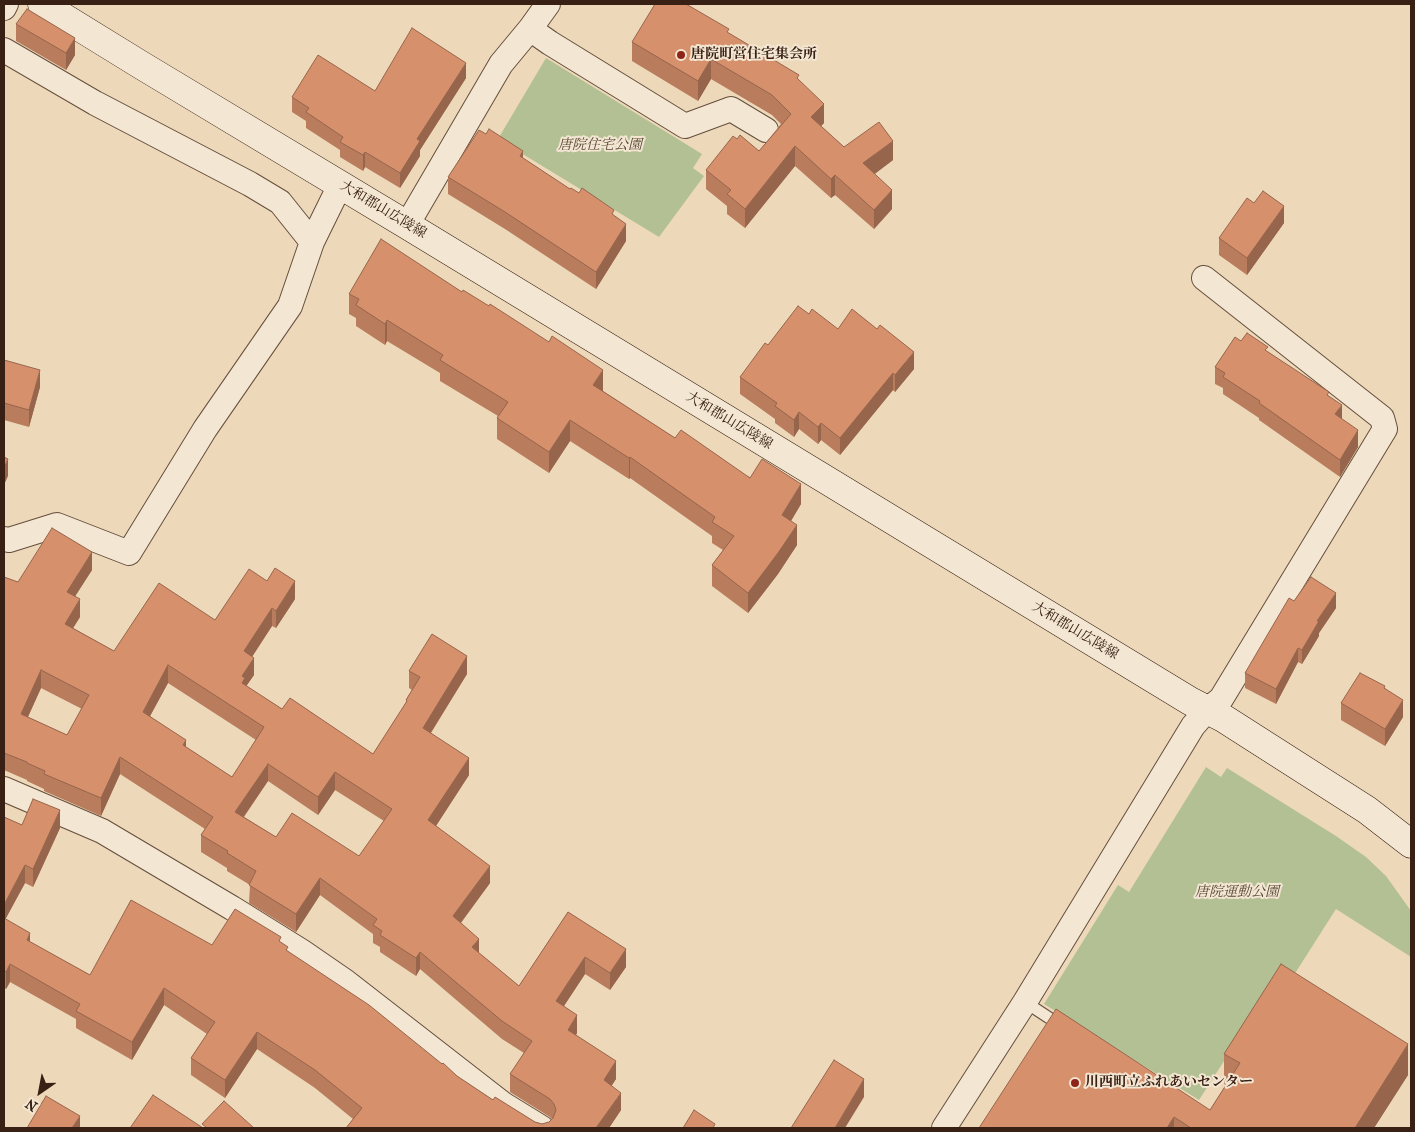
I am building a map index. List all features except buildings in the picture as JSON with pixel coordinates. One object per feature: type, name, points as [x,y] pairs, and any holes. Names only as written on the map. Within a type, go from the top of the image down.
[{"type":"main road","name":"大和郡山広陵線","points":[[42,4],[1139,670],[1223,718],[1367,810],[1411,844]]},
{"type":"street","points":[[4,8],[6,4]]},
{"type":"street","points":[[407,225],[501,64],[548,4]]},
{"type":"street","points":[[530,29],[685,126],[731,109],[766,130]]},
{"type":"street","points":[[4,50],[95,103],[258,188],[280,202],[312,242]]},
{"type":"street","points":[[4,539],[9,540],[57,525],[129,553],[205,429],[290,306],[312,242],[340,185]]},
{"type":"street","points":[[944,1128],[1025,1002],[1193,726],[1221,698],[1385,429],[1382,418],[1204,278]]},
{"type":"street","points":[[4,789],[102,831],[301,951],[346,982],[503,1104],[542,1128]]},
{"type":"lane","points":[[1025,1002],[1074,1034]]},
{"type":"green space","name":"唐院住宅公園","points":[[546,58],[702,154],[693,168],[704,176],[659,237],[498,139]]},
{"type":"green space","name":"唐院運動公園","points":[[1206,767],[1221,777],[1227,768],[1336,836],[1366,857],[1386,876],[1411,911],[1411,957],[1336,909],[1287,986],[1276,980],[1199,1100],[1044,1004],[1118,885],[1129,892]]},
{"type":"place","name":"唐院町営住宅集会所","points":[[681,55]]},
{"type":"place","name":"川西町立ふれあいセンター","points":[[1075,1083]]}]
